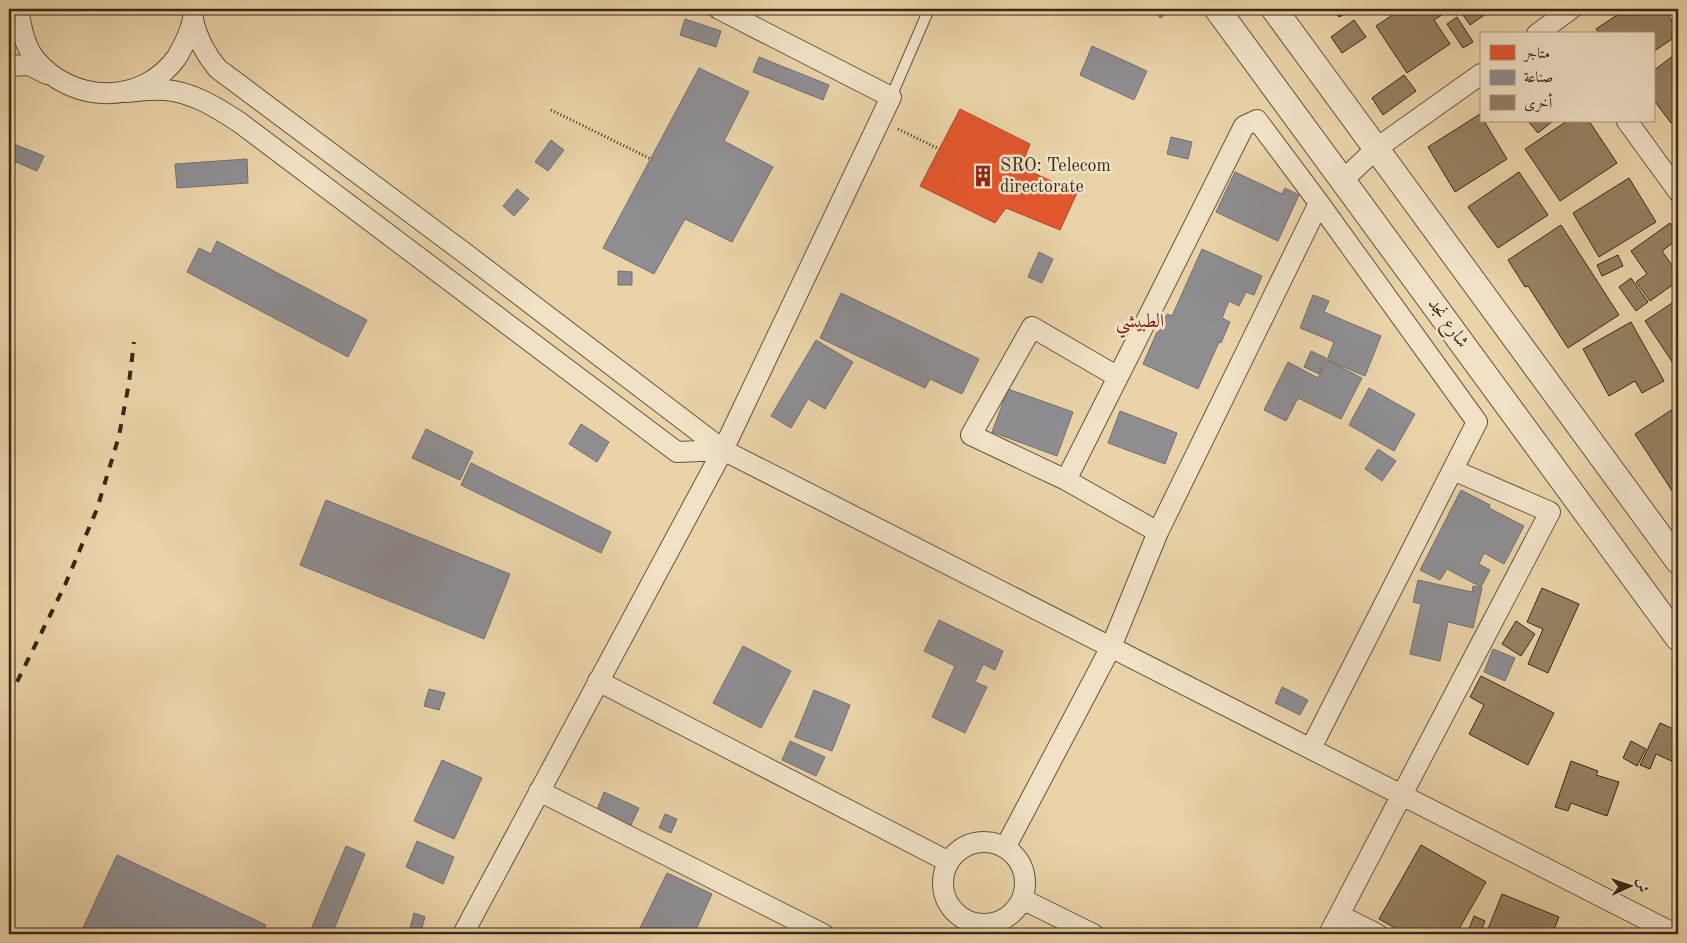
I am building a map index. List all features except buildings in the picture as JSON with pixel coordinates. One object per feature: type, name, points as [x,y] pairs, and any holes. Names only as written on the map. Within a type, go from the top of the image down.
[{"type":"street","points":[[18,9],[23,34],[34,58],[52,76]]},
{"type":"street","points":[[468,933],[539,791],[723,450],[891,97],[719,9]]},
{"type":"street","name":"شارع نجد","points":[[1217,9],[1678,638]]},
{"type":"street","points":[[1274,9],[1678,561]]},
{"type":"street","points":[[1543,32],[1559,27],[1571,9]]},
{"type":"street","points":[[126,92],[150,82],[170,66],[184,45],[193,12]]},
{"type":"street","points":[[193,12],[197,36],[205,54],[218,69],[470,257],[723,450],[1676,934]]},
{"type":"street","points":[[9,66],[29,65],[75,88],[100,94],[165,90],[190,95],[213,105],[239,122],[677,452],[723,450]]},
{"type":"street","points":[[1343,180],[1377,148],[1480,75]]},
{"type":"street","points":[[1066,480],[1244,126],[1257,120],[1478,422],[1311,748]]},
{"type":"street","points":[[1629,122],[1678,191]]},
{"type":"street","points":[[1005,848],[1112,647],[1158,532],[1319,203]]},
{"type":"street","points":[[1118,377],[1032,327],[970,435],[1066,480],[1158,532]]},
{"type":"street","points":[[1329,934],[1550,512],[1453,470]]},
{"type":"street","points":[[598,681],[949,862]]},
{"type":"street","points":[[539,791],[823,934]]},
{"type":"street","points":[[993,843],[1005,848],[1014,855],[1020,865],[1024,882],[1022,899],[1008,917],[997,922],[960,927],[943,891],[943,879],[949,862],[960,850],[970,844],[993,843]]},
{"type":"street","points":[[1022,899],[1093,934]]},
{"type":"street","points":[[1339,915],[1377,934]]},
{"type":"lane","points":[[891,97],[929,9]]},
{"type":"path","points":[[551,110],[650,159]]},
{"type":"path","points":[[880,119],[939,149]]},
{"type":"railway","points":[[9,698],[65,585],[97,509],[119,436],[129,383],[134,342]]},
{"type":"place","name":"SRO: Telecom directorate","points":[[983,176]]},
{"type":"district","name":"الطبيشي","points":[[1140,322]]}]
